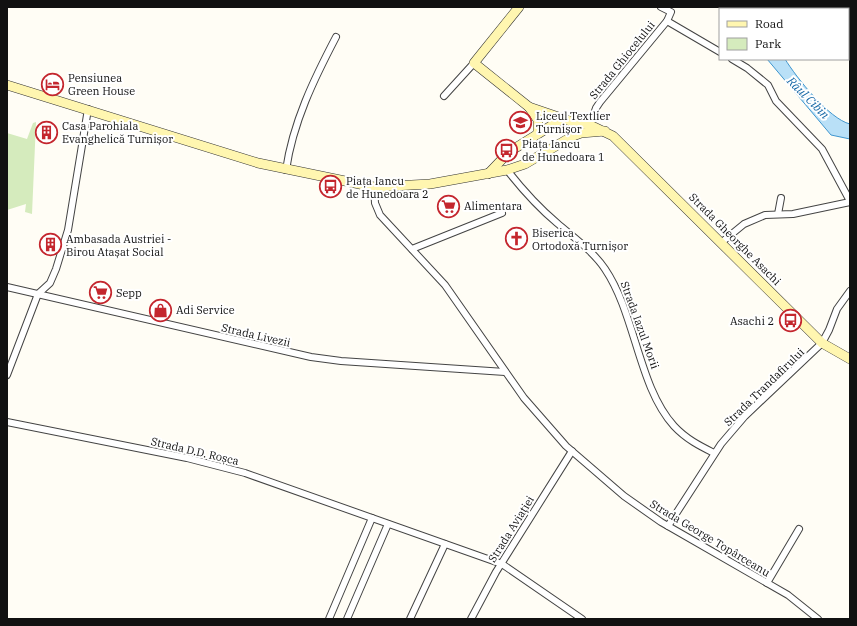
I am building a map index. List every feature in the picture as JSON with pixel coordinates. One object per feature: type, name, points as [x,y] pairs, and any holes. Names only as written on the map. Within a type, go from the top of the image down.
[{"type":"street","points":[[444,96],[474,63],[519,7]]},
{"type":"street","points":[[661,7],[671,12],[667,21]]},
{"type":"street","name":"Strada Ghiocelului","points":[[590,125],[596,108],[600,102],[667,21],[719,51]]},
{"type":"street","points":[[286,170],[291,142],[300,115],[336,37]]},
{"type":"street","points":[[722,242],[744,224],[765,216],[793,214],[850,201],[822,150],[776,101],[768,85],[747,68],[734,60]]},
{"type":"street","points":[[474,63],[530,107],[538,120],[538,133]]},
{"type":"street","points":[[7,85],[88,109],[142,128],[286,170],[374,187],[430,184],[507,170],[525,164],[573,136],[581,133],[605,131]]},
{"type":"street","name":"Strada Gheorghe Asachi","points":[[530,107],[562,119],[590,125],[605,131],[622,143],[822,343],[850,359]]},
{"type":"street","points":[[7,375],[38,294],[50,283],[54,276],[68,230],[88,109]]},
{"type":"street","points":[[488,174],[510,152],[562,119]]},
{"type":"street","name":"Strada Iazul Morii","points":[[507,170],[529,197],[592,254],[604,268],[618,293],[659,406],[675,428],[691,441],[714,453]]},
{"type":"street","name":"Strada George Topârceanu","points":[[374,187],[375,203],[380,215],[445,285],[524,398],[572,451],[624,496],[668,526],[788,596],[818,619]]},
{"type":"street","points":[[778,214],[782,198]]},
{"type":"street","points":[[412,249],[502,214]]},
{"type":"street","name":"Strada Livezii","points":[[7,287],[311,358],[341,362],[505,372]]},
{"type":"street","points":[[822,343],[830,330],[837,308],[850,291]]},
{"type":"street","name":"Strada Trandafirului","points":[[668,526],[714,453],[745,416],[822,343]]},
{"type":"street","name":"Strada D.D. Roșca","points":[[7,422],[187,458],[245,473],[502,564],[582,619]]},
{"type":"street","name":"Strada Aviației","points":[[471,619],[502,564],[572,451]]},
{"type":"street","points":[[329,619],[372,518]]},
{"type":"street","points":[[347,619],[388,524]]},
{"type":"street","points":[[767,583],[799,529]]},
{"type":"street","points":[[410,619],[445,544]]},
{"type":"green space","points":[[36,122],[32,214],[25,212],[26,204],[7,210],[7,133],[27,139],[33,123]]},
{"type":"water","name":"Râul Cibin","points":[[768,60],[786,60],[805,86],[823,106],[842,121],[850,124],[850,139],[831,135]]},
{"type":"place","name":"Pensiunea Green House","points":[[52,84]]},
{"type":"place","name":"Liceul Textlier Turnișor","points":[[521,122]]},
{"type":"place","name":"Casa Parohiala Evanghelică Turnișor","points":[[46,132]]},
{"type":"place","name":"Piața Iancu de Hunedoara 1","points":[[507,150]]},
{"type":"place","name":"Piața Iancu de Hunedoara 2","points":[[331,187]]},
{"type":"place","name":"Alimentara","points":[[448,206]]},
{"type":"place","name":"Biserica Ortodoxă Turnișor","points":[[516,239]]},
{"type":"place","name":"Ambasada Austriei - Birou Atașat Social","points":[[51,245]]},
{"type":"place","name":"Sepp","points":[[100,293]]},
{"type":"place","name":"Adi Service","points":[[160,310]]},
{"type":"place","name":"Asachi 2","points":[[790,321]]}]
